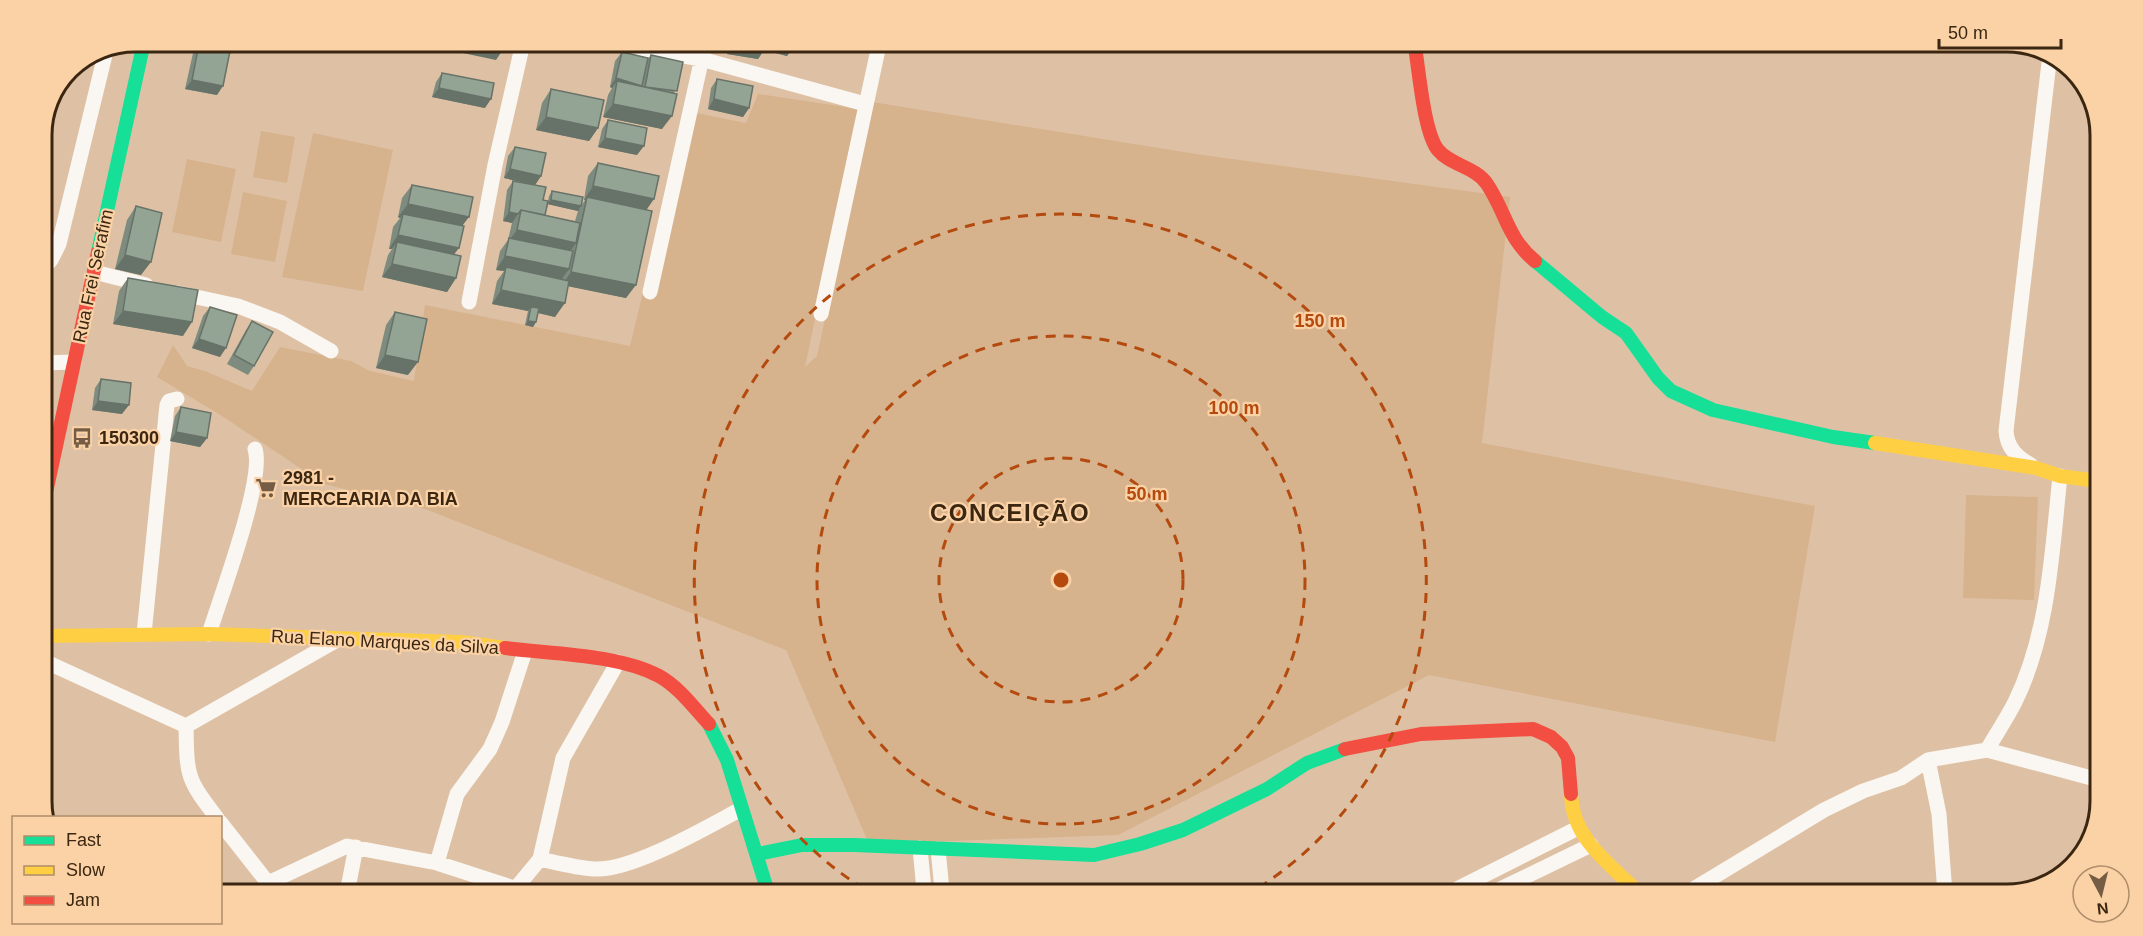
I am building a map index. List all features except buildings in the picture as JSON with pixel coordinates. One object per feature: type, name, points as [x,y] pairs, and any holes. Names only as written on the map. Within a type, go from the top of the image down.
[{"type":"street","name":"Rua Frei Serafim","points":[[53,460],[142,52]]},
{"type":"street","points":[[469,302],[495,165],[521,52]]},
{"type":"street","points":[[650,292],[703,52],[865,104]]},
{"type":"street","points":[[821,314],[877,52]]},
{"type":"street","points":[[1416,52],[1429,130],[1438,151],[1480,176],[1487,184],[1511,235],[1522,250],[1602,317],[1626,333],[1658,378],[1671,391],[1713,410],[1833,437],[2036,468],[2060,476],[2090,481]]},
{"type":"street","points":[[53,256],[59,244],[104,59]]},
{"type":"street","points":[[2036,468],[2012,451],[2006,441],[2006,431],[2049,64]]},
{"type":"street","points":[[94,272],[238,306],[280,322],[331,351]]},
{"type":"street","points":[[53,363],[74,363]]},
{"type":"street","points":[[144,634],[167,405],[169,401],[177,399]]},
{"type":"street","points":[[209,634],[242,530],[258,464],[255,449]]},
{"type":"street","points":[[1987,750],[2015,703],[2037,639],[2047,592],[2060,476]]},
{"type":"street","name":"Rua Elano Marques da Silva","points":[[53,636],[209,634],[337,640],[461,642],[618,662],[659,676],[713,729],[727,760],[766,884]]},
{"type":"street","points":[[186,726],[337,640]]},
{"type":"street","points":[[437,863],[457,794],[490,749],[502,722],[525,651]]},
{"type":"street","points":[[519,884],[540,858],[564,758],[618,662]]},
{"type":"street","points":[[53,665],[186,726]]},
{"type":"street","points":[[186,726],[187,772],[194,788],[215,816]]},
{"type":"street","points":[[758,854],[802,845],[1094,855],[1131,849],[1181,833],[1269,788],[1312,760],[1360,745],[1407,737],[1500,729],[1533,729],[1550,735],[1560,742],[1568,753],[1573,808],[1578,828],[1591,845],[1630,884]]},
{"type":"street","points":[[1702,884],[1824,810],[1863,791],[1901,778],[1928,760],[1987,750],[2090,778]]},
{"type":"street","points":[[1928,760],[1939,814],[1944,884]]},
{"type":"street","points":[[540,858],[596,869],[611,868],[664,848],[741,809]]},
{"type":"street","points":[[222,825],[267,884]]},
{"type":"street","points":[[1467,884],[1578,828]]},
{"type":"street","points":[[1511,884],[1591,845]]},
{"type":"street","points":[[270,884],[347,846],[437,863],[473,882]]},
{"type":"street","points":[[349,884],[356,847]]},
{"type":"street","points":[[920,848],[923,884]]},
{"type":"street","points":[[938,849],[941,884]]},
{"type":"shaded area","points":[[758,94],[859,109],[805,367],[817,356],[872,102],[1196,154],[1510,197],[1482,443],[1815,506],[1775,742],[1429,675],[1118,835],[869,844],[786,650],[425,509],[324,484],[219,414],[157,377],[173,345],[187,366],[252,391],[280,347],[351,361],[370,371],[414,381],[425,305],[630,346],[687,111],[746,123]]},
{"type":"shaded area","points":[[261,131],[295,137],[287,183],[253,177]]},
{"type":"shaded area","points":[[313,133],[393,150],[363,291],[282,277]]},
{"type":"shaded area","points":[[187,159],[236,169],[221,242],[172,232]]},
{"type":"shaded area","points":[[243,192],[287,201],[275,262],[231,254]]},
{"type":"shaded area","points":[[1966,495],[2038,497],[2034,600],[1963,598]]},
{"type":"traffic: fast","points":[[98,252],[142,52]]},
{"type":"traffic: fast","points":[[1535,261],[1602,317],[1626,333],[1658,378],[1671,391],[1713,410],[1833,437],[1875,443]]},
{"type":"traffic: fast","points":[[709,724],[727,760],[765,884]]},
{"type":"traffic: fast","points":[[758,854],[802,845],[854,845],[1094,855],[1140,844],[1183,830],[1267,789],[1307,763],[1345,749]]},
{"type":"traffic: slow","points":[[1875,443],[2036,468],[2060,476],[2090,480]]},
{"type":"traffic: slow","points":[[53,636],[209,634],[461,642],[505,648]]},
{"type":"traffic: slow","points":[[1571,794],[1573,810],[1585,837],[1594,850],[1629,884]]},
{"type":"traffic: jam","points":[[1416,52],[1420,86],[1433,142],[1443,155],[1482,178],[1493,194],[1518,243],[1535,261]]},
{"type":"traffic: jam","points":[[53,460],[98,252]]},
{"type":"traffic: jam","points":[[505,648],[604,659],[642,669],[659,676],[673,686],[709,724]]},
{"type":"traffic: jam","points":[[1345,749],[1421,734],[1533,729],[1551,737],[1562,747],[1568,758],[1571,794]]},
{"type":"place","name":"150300","points":[[82,438]]},
{"type":"place","name":"2981 - MERCEARIA DA BIA","points":[[266,488]]},
{"type":"district","name":"CONCEIÇÃO","points":[[1010,513]]}]
